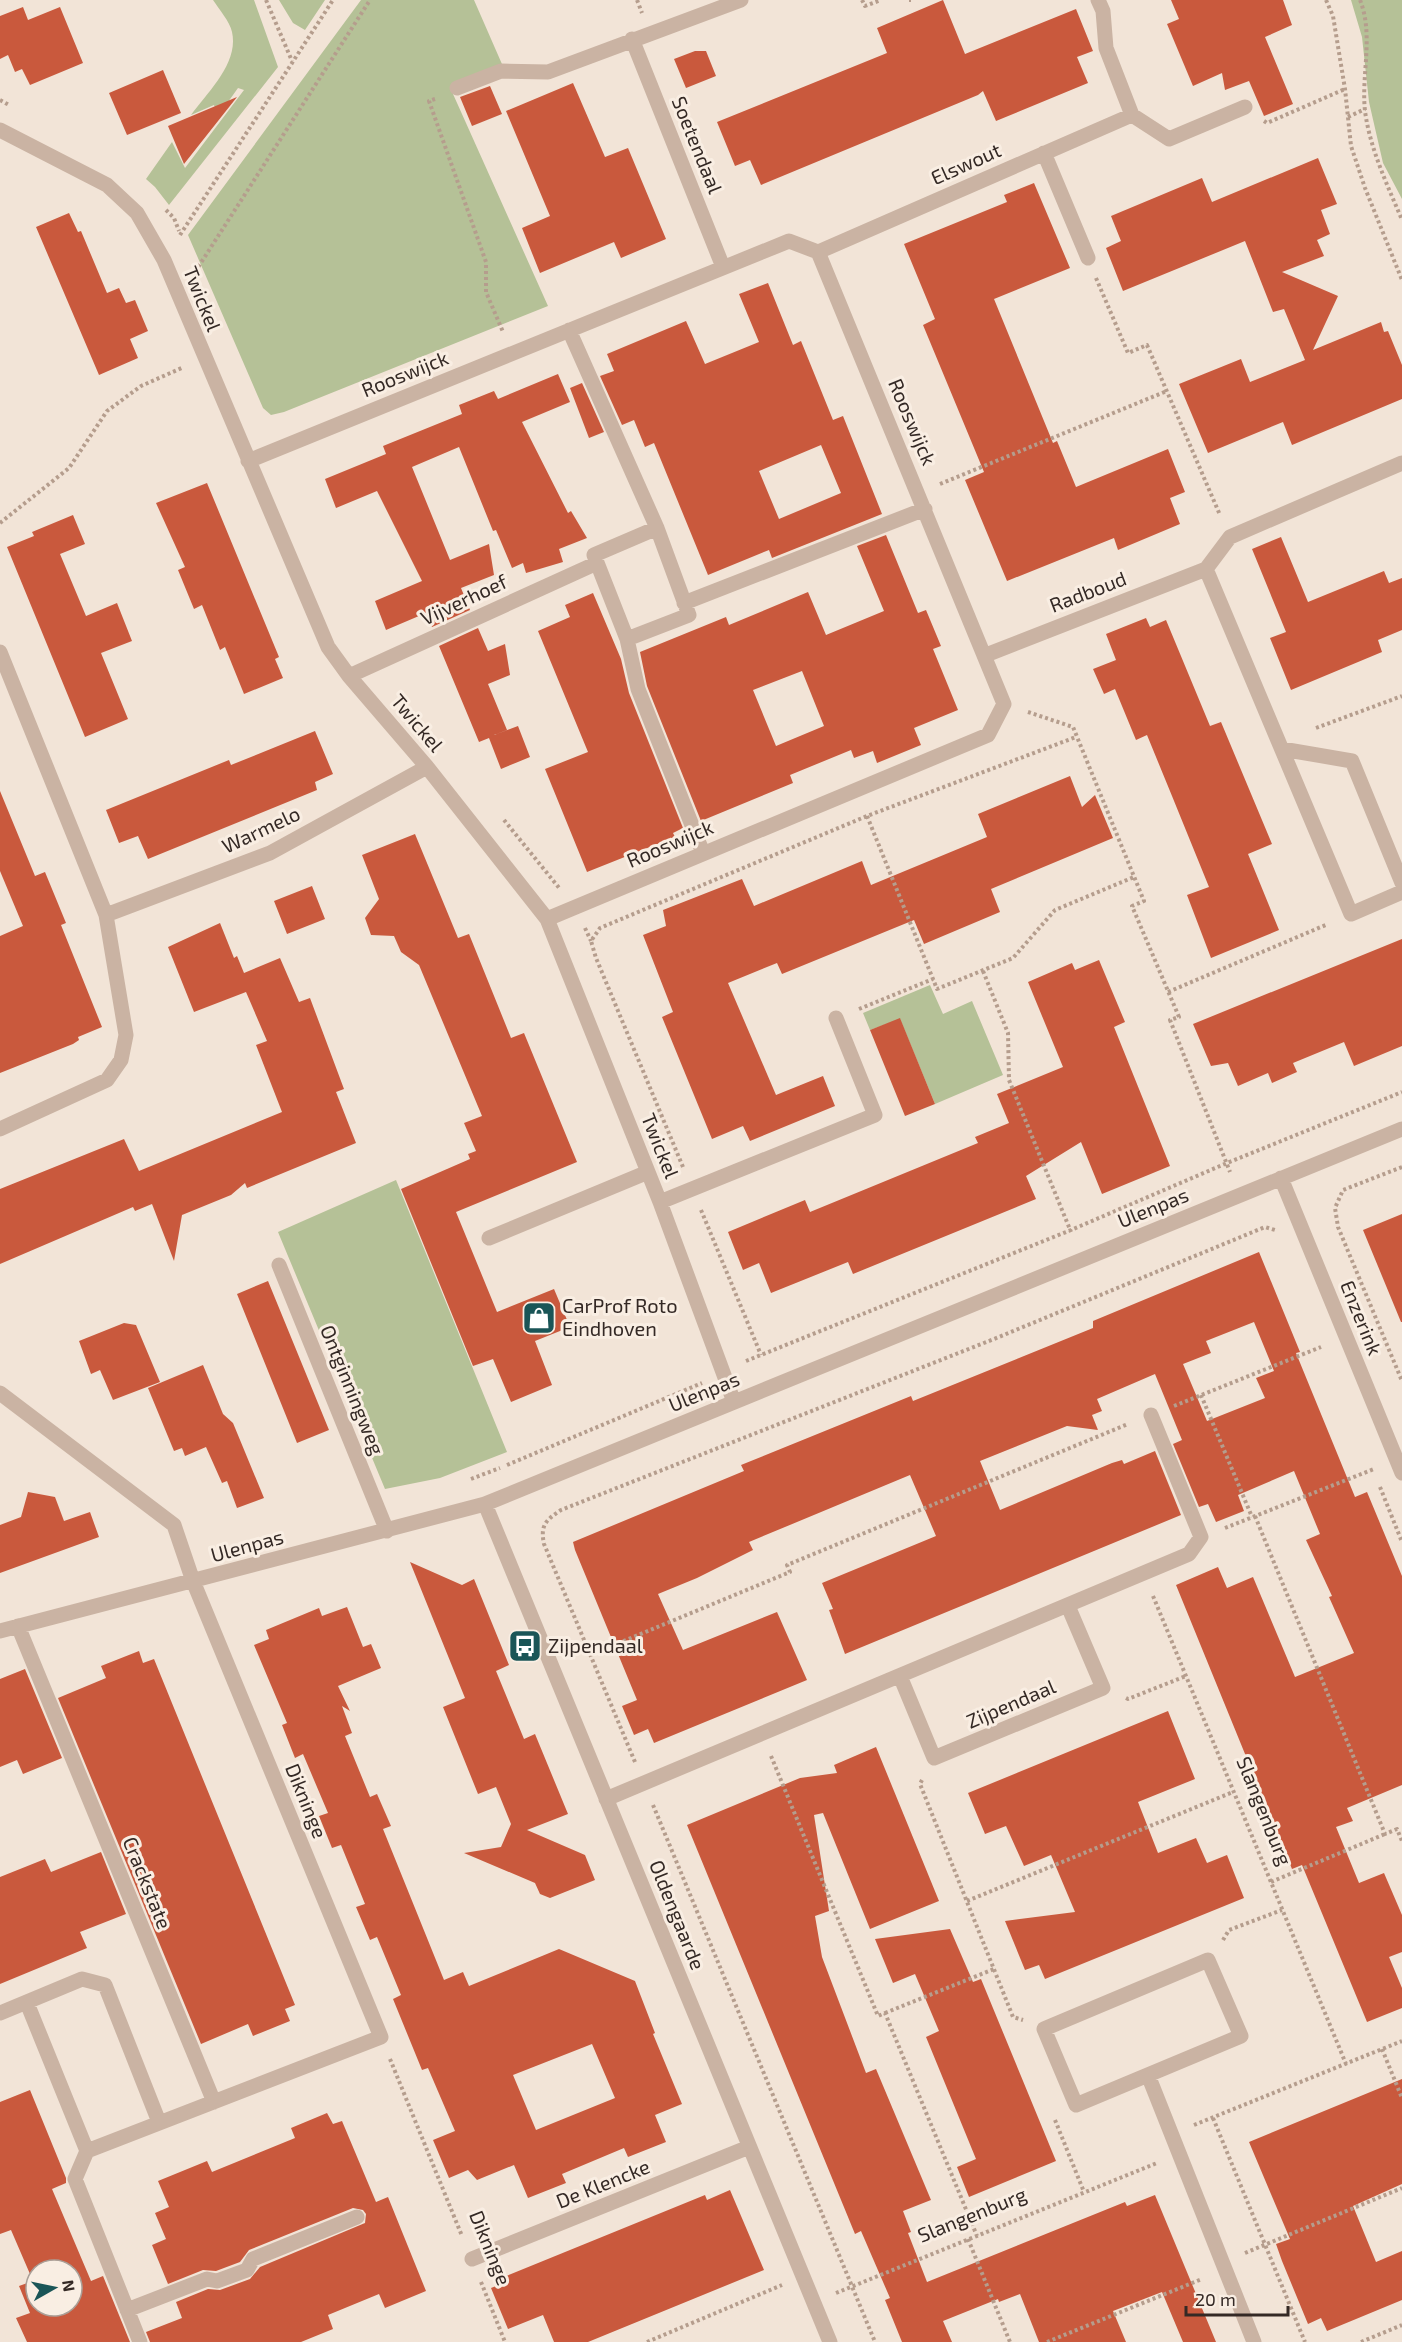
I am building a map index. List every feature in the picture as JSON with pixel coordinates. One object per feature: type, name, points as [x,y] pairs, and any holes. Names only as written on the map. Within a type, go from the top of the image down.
[{"type":"street","points":[[457,88],[501,71],[548,72],[741,0]]},
{"type":"street","points":[[1098,0],[1103,11],[1106,48],[1132,115],[1169,139],[1245,107]]},
{"type":"street","name":"Soetendaal","points":[[632,39],[723,267]]},
{"type":"street","name":"Elswout","points":[[818,252],[1132,115]]},
{"type":"street","name":"Twickel","points":[[0,130],[107,185],[137,213],[164,260],[178,299],[328,647],[349,676],[427,767],[547,919],[660,1202],[734,1402]]},
{"type":"street","points":[[1044,153],[1088,258]]},
{"type":"street","name":"Rooswijck","points":[[248,461],[789,241],[818,252],[986,655],[1004,704],[988,735],[547,919]]},
{"type":"street","points":[[569,330],[657,528],[689,615],[627,639]]},
{"type":"street","points":[[1402,463],[1230,537],[1206,569],[1351,914],[1402,892]]},
{"type":"street","points":[[684,603],[925,509]]},
{"type":"street","name":"Vijverhoef","points":[[349,676],[597,563],[594,555],[657,528]]},
{"type":"street","points":[[597,563],[627,639],[638,689],[704,853]]},
{"type":"street","name":"Radboud","points":[[986,655],[1206,569]]},
{"type":"street","points":[[0,652],[106,915],[126,1035],[121,1060],[106,1080],[0,1129]]},
{"type":"street","points":[[1280,745],[1352,761],[1402,883]]},
{"type":"street","name":"Warmelo","points":[[106,915],[270,853],[427,767]]},
{"type":"street","points":[[660,1202],[875,1114],[836,1018]]},
{"type":"street","name":"Ulenpas","points":[[0,1630],[485,1504],[1402,1129]]},
{"type":"street","points":[[489,1238],[648,1172]]},
{"type":"street","name":"Enzerink","points":[[1281,1178],[1400,1467]]},
{"type":"street","name":"Ontginningweg","points":[[279,1265],[387,1531]]},
{"type":"street","points":[[0,1393],[174,1526],[193,1581]]},
{"type":"street","points":[[606,1799],[1189,1554],[1202,1537],[1151,1415]]},
{"type":"street","name":"Oldengaarde","points":[[485,1504],[830,2342]]},
{"type":"street","name":"Dikninge","points":[[193,1581],[381,2037]]},
{"type":"street","points":[[1068,1606],[1103,1689]]},
{"type":"street","name":"Crackstate","points":[[18,1626],[214,2102]]},
{"type":"street","points":[[900,1676],[934,1758]]},
{"type":"street","name":"Zijpendaal","points":[[934,1758],[1103,1689]]},
{"type":"street","points":[[1208,1960],[1240,2036],[1076,2105],[1044,2029],[1208,1960]]},
{"type":"street","points":[[0,2013],[82,1979],[105,1985],[159,2122]]},
{"type":"street","points":[[27,2003],[87,2151]]},
{"type":"street","points":[[140,2342],[75,2179],[87,2151],[381,2037]]},
{"type":"street","points":[[1148,2075],[1254,2342]]},
{"type":"street","name":"De Klencke","points":[[472,2259],[749,2147]]},
{"type":"street","points":[[127,2310],[207,2279],[217,2282],[248,2270],[253,2259],[357,2217]]},
{"type":"path","points":[[266,0],[292,62]]},
{"type":"path","points":[[164,260],[333,0]]},
{"type":"path","points":[[178,299],[370,0]]},
{"type":"path","points":[[862,0],[865,6],[881,0]]},
{"type":"path","points":[[1326,0],[1333,16],[1345,89],[1351,146],[1402,280]]},
{"type":"path","points":[[1360,0],[1366,33],[1365,109],[1372,148],[1402,220]]},
{"type":"path","points":[[457,88],[429,101],[486,262],[486,292],[511,353]]},
{"type":"path","points":[[1245,107],[1267,123],[1345,89]]},
{"type":"path","points":[[0,100],[10,106]]},
{"type":"path","points":[[1348,117],[1365,109]]},
{"type":"path","points":[[158,201],[174,218],[184,244]]},
{"type":"path","points":[[1088,258],[1128,353],[1147,345],[1230,537]]},
{"type":"path","points":[[192,262],[200,282]]},
{"type":"path","points":[[0,523],[69,468],[107,411],[141,386],[204,358]]},
{"type":"path","points":[[918,493],[1167,391]]},
{"type":"path","points":[[1280,745],[1402,696]]},
{"type":"path","points":[[1004,704],[1073,728],[1144,901],[1132,906],[1179,1017],[1170,1020],[1239,1195]]},
{"type":"path","points":[[591,941],[600,928],[867,816],[1076,736]]},
{"type":"path","points":[[856,790],[937,989],[1013,958],[1055,909],[1134,877]]},
{"type":"path","points":[[503,818],[549,872],[574,908],[591,941],[596,958],[761,1355]]},
{"type":"path","points":[[1168,992],[1351,914]]},
{"type":"path","points":[[983,971],[1008,1033],[1009,1080],[1083,1260]]},
{"type":"path","points":[[836,1018],[933,979]]},
{"type":"path","points":[[1402,1167],[1343,1190],[1335,1208],[1338,1227],[1402,1381]]},
{"type":"path","points":[[875,2342],[544,1544],[541,1531],[546,1521],[561,1510],[994,1339],[1265,1227],[1275,1230],[1282,1239]]},
{"type":"path","points":[[590,1655],[790,1572],[787,1565],[1321,1347]]},
{"type":"path","points":[[1201,1395],[1385,1834]]},
{"type":"path","points":[[1202,1537],[1253,1516],[1400,1467]]},
{"type":"path","name":"Slangenburg","points":[[1144,1573],[1346,2064]]},
{"type":"path","points":[[1103,1689],[1128,1699],[1186,1676]]},
{"type":"path","points":[[762,1734],[878,2016],[994,1969]]},
{"type":"path","points":[[934,1758],[920,1784],[1013,2017],[1044,2029]]},
{"type":"path","points":[[967,1901],[1233,1792]]},
{"type":"path","points":[[1270,1882],[1397,1829],[1402,1841]]},
{"type":"path","points":[[1208,1960],[1230,1930],[1282,1910]]},
{"type":"path","points":[[885,2013],[977,2236]]},
{"type":"path","name":"Dikninge","points":[[381,2037],[505,2342]]},
{"type":"path","points":[[1171,2134],[1402,2041]]},
{"type":"path","points":[[1382,2049],[1402,2098]]},
{"type":"path","points":[[1213,2118],[1305,2342]]},
{"type":"path","name":"Slangenburg","points":[[813,2302],[1179,2154]]},
{"type":"path","points":[[1047,2342],[1224,2266],[1265,2245],[1402,2188]]},
{"type":"path","points":[[968,2240],[1011,2342]]},
{"type":"path","points":[[647,2342],[802,2276]]},
{"type":"path","points":[[1361,2342],[1402,2325]]},
{"type":"green space","points":[[213,0],[254,0],[278,67],[169,205],[146,179],[172,142],[185,168],[244,90],[238,88],[218,116],[214,105],[191,115],[227,66],[231,55],[233,44],[231,28]]},
{"type":"green space","points":[[279,0],[325,0],[305,30],[293,23]]},
{"type":"green space","points":[[361,0],[474,0],[505,71],[453,94],[548,306],[284,412],[271,415],[263,408],[188,235]]},
{"type":"green space","points":[[1351,0],[1402,0],[1402,199],[1383,163],[1369,102],[1362,37]]},
{"type":"green space","points":[[930,985],[943,1014],[972,1001],[1003,1075],[935,1104],[900,1019],[870,1030],[863,1013]]},
{"type":"green space","points":[[396,1180],[507,1452],[440,1478],[385,1489],[278,1232]]},
{"type":"building","points":[[943,0],[965,54],[1076,9],[1093,51],[1077,57],[1088,83],[996,121],[983,91],[761,185],[750,160],[735,166],[717,122],[887,53],[877,28]]},
{"type":"building","points":[[1171,0],[1283,0],[1292,25],[1265,37],[1293,104],[1264,116],[1249,81],[1225,90],[1222,73],[1193,86],[1167,24],[1179,19]]},
{"type":"building","points":[[23,7],[28,20],[60,7],[83,63],[30,85],[22,69],[15,72],[8,55],[0,59],[0,16]]},
{"type":"building","points":[[695,51],[706,51],[716,76],[686,88],[674,59]]},
{"type":"building","points":[[163,70],[181,113],[127,135],[109,93]]},
{"type":"building","points":[[573,83],[605,157],[628,148],[666,239],[621,258],[614,242],[540,273],[522,228],[550,216],[506,111]]},
{"type":"building","points":[[490,86],[502,114],[472,126],[460,97]]},
{"type":"building","points":[[237,97],[184,164],[168,126]]},
{"type":"building","points":[[1318,158],[1337,204],[1321,210],[1330,234],[1317,240],[1324,256],[1282,272],[1338,296],[1313,350],[1381,322],[1384,332],[1388,331],[1402,365],[1402,399],[1292,445],[1283,422],[1208,453],[1179,384],[1241,359],[1250,382],[1305,360],[1284,309],[1273,312],[1245,241],[1123,291],[1106,248],[1121,241],[1111,216],[1202,178],[1212,202]]},
{"type":"building","points":[[1034,183],[1070,268],[994,299],[1053,443],[1057,441],[1076,487],[1168,449],[1185,492],[1170,498],[1180,524],[1118,550],[1114,538],[1007,581],[965,480],[984,472],[923,325],[935,319],[904,244],[1007,202],[1004,195]]},
{"type":"building","points":[[69,213],[78,232],[81,231],[107,293],[119,288],[126,303],[135,300],[148,331],[130,339],[138,358],[99,375],[36,227]]},
{"type":"building","points":[[768,283],[793,345],[801,341],[833,420],[843,416],[882,514],[772,558],[769,550],[708,575],[654,443],[645,447],[634,420],[622,425],[600,376],[614,371],[607,354],[686,321],[705,364],[759,342],[739,294]],"holes":[[[821,445],[841,493],[779,519],[759,471]]]},
{"type":"building","points":[[558,374],[570,402],[522,422],[568,513],[571,511],[587,538],[559,549],[563,562],[526,573],[523,563],[512,568],[496,530],[493,531],[459,447],[412,467],[450,560],[489,544],[494,575],[461,588],[470,610],[432,627],[426,613],[386,630],[375,601],[422,581],[377,491],[336,508],[325,479],[386,454],[383,446],[462,414],[459,405],[494,391],[498,399]]},
{"type":"building","points":[[582,383],[604,432],[589,438],[570,388]]},
{"type":"building","points":[[207,483],[279,657],[275,659],[283,678],[244,694],[225,647],[220,650],[202,605],[194,609],[178,570],[185,567],[156,503]]},
{"type":"building","points":[[73,515],[85,544],[60,554],[86,616],[117,603],[132,641],[101,653],[128,719],[85,737],[7,547],[34,536],[32,532]]},
{"type":"building","points":[[886,535],[918,613],[926,610],[941,646],[933,649],[958,710],[914,728],[921,745],[877,763],[873,751],[854,758],[851,750],[790,775],[793,783],[701,821],[647,686],[640,652],[726,617],[729,625],[808,592],[826,635],[884,611],[857,546]],"holes":[[[802,671],[824,726],[776,746],[753,690]]]},
{"type":"building","points":[[1281,537],[1308,602],[1384,571],[1389,583],[1402,578],[1402,630],[1378,640],[1382,652],[1291,690],[1270,638],[1286,632],[1252,549]]},
{"type":"building","points":[[593,593],[621,659],[629,693],[683,828],[673,833],[675,837],[587,872],[545,769],[588,752],[538,631],[570,617],[565,605]]},
{"type":"building","points":[[1146,618],[1150,627],[1166,620],[1210,726],[1221,722],[1272,844],[1248,854],[1279,930],[1211,958],[1187,895],[1209,887],[1172,796],[1147,735],[1136,740],[1115,689],[1104,694],[1093,669],[1116,660],[1106,634]]},
{"type":"building","points":[[478,628],[488,651],[505,644],[510,675],[488,684],[507,730],[494,735],[518,726],[530,757],[501,769],[489,738],[479,742],[439,646]]},
{"type":"building","points":[[315,731],[333,774],[315,782],[317,790],[148,859],[138,836],[119,843],[106,810],[229,760],[231,765]]},
{"type":"building","points":[[1070,776],[1082,807],[1095,795],[1113,838],[991,889],[1000,912],[924,944],[914,920],[782,974],[777,963],[728,983],[776,1095],[823,1076],[835,1106],[750,1141],[743,1126],[712,1139],[662,1017],[673,1012],[643,935],[666,926],[663,910],[742,879],[754,906],[862,861],[871,885],[987,837],[978,814]]},
{"type":"building","points":[[0,791],[35,876],[45,872],[66,923],[61,925],[102,1027],[78,1037],[79,1040],[73,1044],[0,1073],[0,936],[23,926],[0,871]]},
{"type":"building","points":[[415,834],[458,938],[469,934],[511,1038],[524,1033],[577,1162],[456,1212],[497,1312],[554,1289],[570,1327],[535,1341],[552,1385],[511,1402],[493,1359],[473,1366],[401,1189],[470,1159],[468,1154],[476,1151],[464,1123],[482,1116],[419,965],[401,952],[394,936],[371,935],[365,918],[379,899],[362,855]]},
{"type":"building","points":[[312,886],[325,919],[287,934],[274,901]]},
{"type":"building","points":[[220,923],[234,958],[237,956],[244,973],[280,958],[299,1002],[310,998],[344,1089],[336,1092],[356,1143],[247,1188],[245,1183],[231,1195],[182,1215],[174,1261],[152,1204],[135,1211],[133,1207],[0,1264],[0,1189],[124,1139],[139,1171],[282,1112],[256,1045],[267,1041],[246,992],[194,1012],[168,947]]},
{"type":"building","points":[[1402,939],[1402,1046],[1354,1066],[1344,1042],[1293,1063],[1297,1072],[1272,1083],[1268,1073],[1238,1086],[1228,1063],[1211,1066],[1193,1024]]},
{"type":"building","points":[[1099,960],[1125,1022],[1114,1027],[1170,1166],[1102,1194],[1081,1142],[1026,1176],[1036,1199],[853,1274],[848,1262],[771,1293],[759,1263],[743,1270],[728,1232],[805,1200],[810,1212],[978,1143],[975,1137],[1009,1123],[997,1094],[1063,1067],[1028,982],[1072,963],[1075,970]]},
{"type":"building","points":[[900,1018],[935,1104],[905,1116],[870,1030]]},
{"type":"building","points":[[1402,1214],[1402,1322],[1401,1322],[1363,1230]]},
{"type":"building","points":[[1259,1252],[1300,1352],[1296,1353],[1355,1497],[1367,1492],[1402,1576],[1402,1785],[1347,1808],[1353,1821],[1336,1827],[1359,1883],[1384,1873],[1402,1915],[1402,1952],[1389,1957],[1402,1988],[1402,2008],[1367,2022],[1302,1865],[1292,1869],[1176,1585],[1218,1567],[1227,1588],[1253,1577],[1295,1677],[1354,1653],[1329,1597],[1332,1596],[1306,1540],[1320,1534],[1294,1471],[1238,1495],[1244,1511],[1216,1522],[1208,1504],[1199,1507],[1173,1444],[1182,1440],[1155,1374],[1097,1399],[1102,1411],[1092,1415],[1098,1430],[1067,1426],[980,1461],[1000,1510],[1112,1463],[1122,1460],[1124,1464],[1155,1451],[1181,1515],[845,1654],[829,1610],[833,1609],[822,1583],[936,1536],[910,1475],[749,1542],[753,1550],[697,1578],[658,1594],[683,1650],[777,1612],[807,1680],[654,1743],[648,1729],[634,1735],[622,1706],[637,1700],[573,1542],[744,1471],[741,1465],[911,1396],[913,1401],[1093,1328],[1093,1321]],"holes":[[[1254,1322],[1274,1371],[1256,1378],[1265,1398],[1207,1421],[1183,1364],[1211,1353],[1206,1341]]]},
{"type":"building","points":[[268,1281],[329,1430],[297,1443],[237,1294]]},
{"type":"building","points":[[124,1323],[136,1325],[160,1382],[113,1400],[100,1370],[91,1374],[79,1341]]},
{"type":"building","points":[[203,1365],[223,1414],[233,1423],[264,1498],[237,1508],[227,1481],[222,1483],[206,1447],[185,1456],[182,1448],[174,1451],[148,1388]]},
{"type":"building","points":[[28,1492],[55,1497],[64,1521],[90,1512],[99,1537],[0,1573],[0,1525],[21,1517]]},
{"type":"building","points":[[410,1562],[462,1585],[474,1579],[509,1665],[496,1671],[524,1739],[535,1734],[568,1814],[527,1830],[585,1855],[595,1880],[550,1898],[540,1894],[535,1883],[464,1853],[501,1847],[511,1824],[496,1787],[478,1794],[443,1707],[465,1698]]},
{"type":"building","points":[[347,1607],[363,1647],[371,1644],[381,1668],[338,1686],[350,1711],[342,1706],[352,1733],[345,1736],[370,1797],[377,1794],[391,1826],[383,1829],[444,1980],[463,1972],[469,1986],[559,1949],[635,1981],[655,2033],[653,2034],[682,2104],[655,2115],[666,2142],[628,2157],[624,2148],[562,2174],[566,2183],[528,2198],[514,2165],[477,2180],[468,2170],[449,2178],[433,2140],[455,2131],[428,2068],[422,2070],[393,1999],[401,1995],[377,1937],[370,1940],[356,1907],[365,1904],[341,1845],[332,1848],[319,1816],[328,1813],[303,1754],[295,1758],[282,1725],[287,1723],[254,1645],[269,1639],[266,1630],[319,1608],[322,1616]],"holes":[[[592,2044],[615,2098],[536,2130],[513,2075]]]},
{"type":"building","points":[[139,1651],[143,1663],[154,1659],[295,2005],[285,2009],[290,2021],[253,2036],[248,2024],[201,2044],[58,1698],[106,1678],[101,1666]]},
{"type":"building","points":[[25,1669],[62,1758],[23,1774],[17,1760],[0,1767],[0,1679]]},
{"type":"building","points":[[1168,1711],[1195,1779],[1138,1802],[1158,1853],[1196,1838],[1207,1863],[1227,1855],[1244,1898],[1045,1979],[1039,1965],[1025,1970],[1005,1921],[1075,1912],[1051,1855],[1024,1866],[1006,1826],[985,1834],[968,1793]]},
{"type":"building","points":[[876,1747],[939,1901],[870,1929],[823,1813],[814,1815],[829,1911],[815,1916],[822,1957],[866,2073],[876,2069],[931,2200],[903,2211],[911,2232],[908,2233],[927,2282],[1125,2202],[1127,2206],[1155,2195],[1216,2342],[1183,2342],[1162,2292],[1113,2311],[1126,2342],[1039,2342],[1020,2294],[999,2302],[998,2299],[943,2321],[952,2342],[902,2342],[885,2300],[890,2298],[861,2231],[855,2234],[687,1825],[800,1778],[837,1773],[834,1765]]},
{"type":"building","points":[[101,1852],[126,1914],[80,1932],[87,1948],[0,1984],[0,1877],[45,1859],[51,1872]]},
{"type":"building","points":[[950,1929],[973,1982],[981,1979],[1056,2161],[969,2197],[957,2167],[976,2159],[926,2037],[939,2031],[915,1974],[893,1983],[875,1939]]},
{"type":"building","points":[[1402,2079],[1402,2184],[1353,2206],[1376,2262],[1402,2251],[1402,2300],[1327,2331],[1321,2318],[1308,2324],[1282,2261],[1276,2244],[1290,2239],[1249,2142]]},
{"type":"building","points":[[30,2090],[66,2178],[66,2183],[52,2189],[81,2258],[24,2258],[24,2260],[11,2230],[0,2234],[0,2102]]},
{"type":"building","points":[[327,2113],[333,2124],[342,2121],[376,2202],[388,2197],[426,2291],[385,2308],[379,2294],[328,2315],[333,2329],[301,2342],[150,2342],[146,2332],[182,2318],[176,2302],[208,2289],[220,2290],[250,2279],[260,2267],[365,2223],[366,2214],[363,2210],[353,2208],[249,2250],[240,2262],[216,2271],[203,2270],[168,2284],[152,2245],[166,2239],[155,2213],[169,2207],[158,2181],[207,2161],[212,2172],[295,2138],[291,2128]]},
{"type":"building","points":[[730,2190],[764,2270],[588,2342],[554,2342],[543,2315],[508,2329],[491,2288],[506,2282],[504,2277],[705,2195],[707,2200]]},
{"type":"building","points":[[84,2264],[91,2281],[103,2276],[130,2342],[27,2342],[16,2318],[24,2315],[24,2318],[84,2318]]},
{"type":"building","points":[[24,2284],[24,2298],[19,2286]]},
{"type":"place","name":"CarProf Roto Eindhoven","points":[[539,1318]]},
{"type":"place","name":"Zijpendaal","points":[[525,1646]]}]
